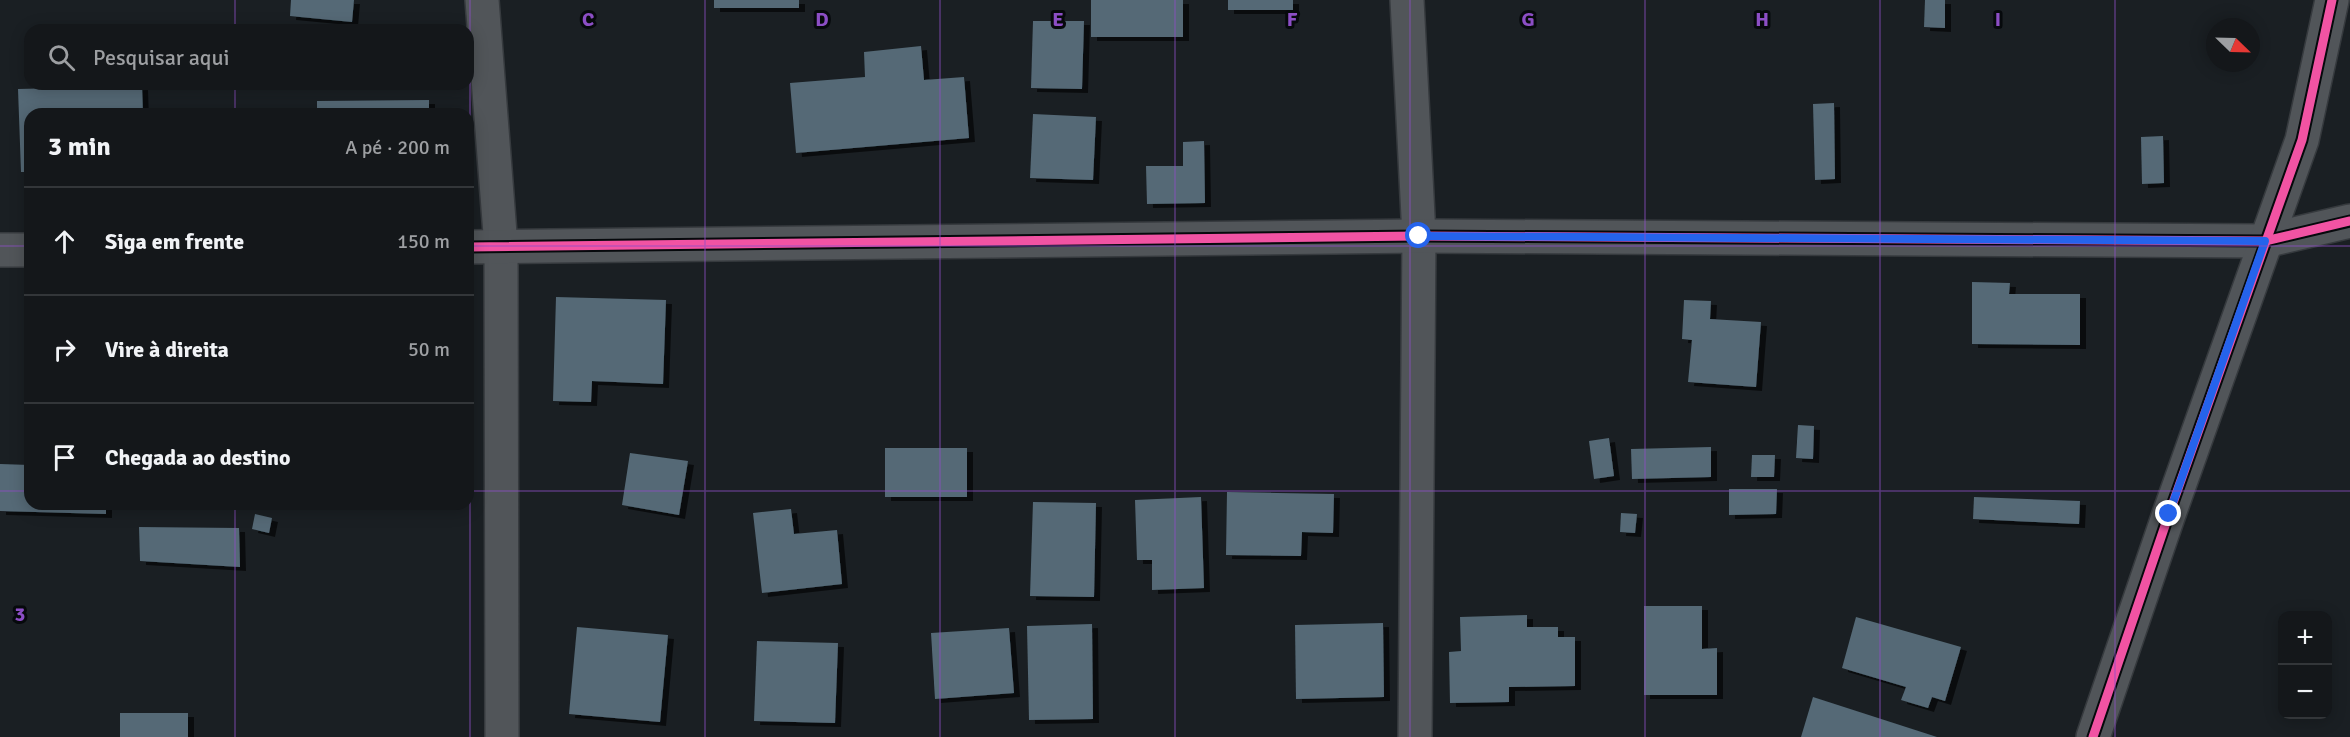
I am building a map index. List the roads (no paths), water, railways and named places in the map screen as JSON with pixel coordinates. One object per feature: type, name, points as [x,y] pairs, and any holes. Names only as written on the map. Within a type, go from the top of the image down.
[{"type":"street","points":[[482,0],[501,247],[502,737]]},
{"type":"street","points":[[1407,0],[1419,236],[1415,737]]},
{"type":"street","points":[[2093,737],[2302,140],[2332,0]]},
{"type":"street","points":[[474,247],[1419,236],[2265,241],[2350,221]]},
{"type":"street","points":[[0,250],[24,250]]}]
